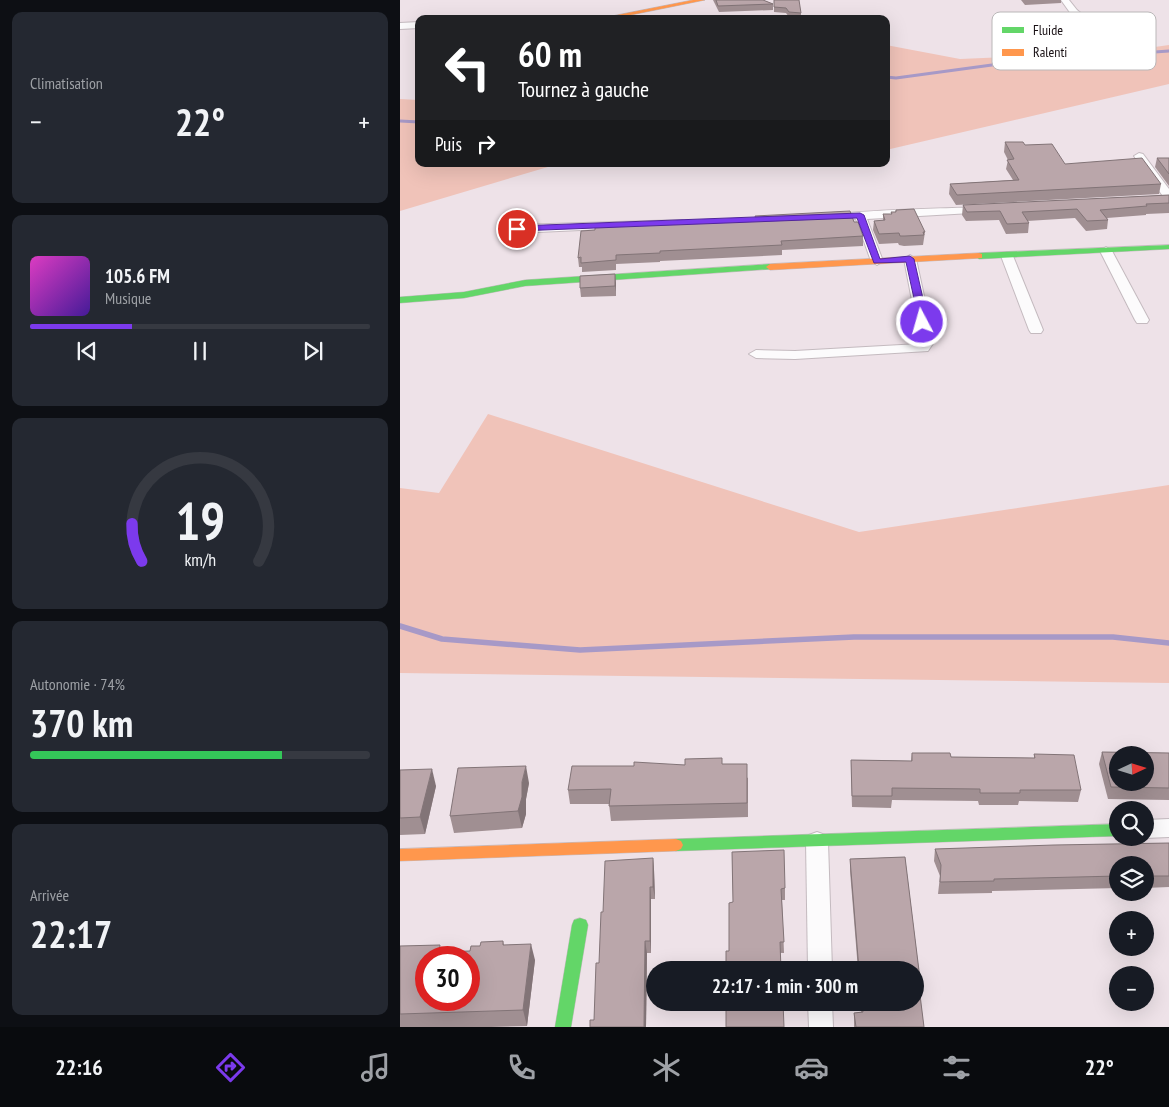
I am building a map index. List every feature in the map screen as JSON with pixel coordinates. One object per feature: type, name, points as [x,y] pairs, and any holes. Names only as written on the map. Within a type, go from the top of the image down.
[{"type":"street","points":[[621,15],[702,0]]},
{"type":"street","points":[[1065,0],[1074,12]]},
{"type":"street","points":[[400,26],[415,25]]},
{"type":"street","points":[[1139,156],[1169,198],[1152,200]]},
{"type":"street","points":[[822,217],[996,209]]},
{"type":"street","points":[[860,215],[877,261]]},
{"type":"street","points":[[517,229],[698,223]]},
{"type":"street","points":[[400,300],[464,295],[526,283],[718,269],[1169,247]]},
{"type":"street","points":[[1106,251],[1142,320]]},
{"type":"street","points":[[1007,256],[1036,330]]},
{"type":"street","points":[[756,354],[795,355],[922,348],[927,342],[910,259]]},
{"type":"street","points":[[1154,829],[1169,828]]},
{"type":"street","points":[[400,855],[1109,830]]},
{"type":"street","points":[[818,841],[820,961]]},
{"type":"street","points":[[563,1027],[580,925]]},
{"type":"street","points":[[820,1011],[821,1027]]},
{"type":"shaded area","points":[[1169,45],[1169,84],[890,149],[890,46],[960,59],[992,58],[992,70],[1156,70],[1156,47]]},
{"type":"shaded area","points":[[400,99],[415,100],[415,167],[548,167],[400,211]]},
{"type":"shaded area","points":[[488,414],[859,532],[1169,485],[1169,683],[400,673],[400,488],[439,493]]},
{"type":"building","points":[[716,0],[763,0],[773,4],[718,6]]},
{"type":"building","points":[[774,0],[799,0],[801,13],[789,12],[786,8],[774,7]]},
{"type":"building","points":[[1005,142],[1023,142],[1025,145],[1052,144],[1065,164],[1142,158],[1161,184],[957,195],[950,184],[1019,180],[1007,160],[1014,159]]},
{"type":"building","points":[[1157,158],[1169,158],[1169,174]]},
{"type":"building","points":[[1169,195],[1169,203],[1100,210],[1108,220],[1087,221],[1077,209],[1022,212],[1029,223],[1007,224],[1000,211],[967,212],[963,205]]},
{"type":"building","points":[[914,209],[925,232],[923,232],[924,235],[900,236],[899,233],[879,234],[874,221],[885,220],[883,214],[892,214],[891,212],[896,212],[896,210]]},
{"type":"building","points":[[850,211],[854,222],[858,222],[863,236],[781,241],[782,245],[616,255],[616,260],[581,263],[581,257],[578,258],[581,231],[595,230],[595,227],[756,219],[755,216]]},
{"type":"building","points":[[615,274],[615,286],[580,288],[580,276]]},
{"type":"building","points":[[1102,752],[1109,752],[1109,779]]},
{"type":"building","points":[[912,753],[950,753],[951,757],[1035,758],[1034,754],[1074,755],[1081,790],[1020,790],[1020,793],[980,793],[980,789],[892,788],[892,796],[852,796],[851,760],[912,761]]},
{"type":"building","points":[[1154,753],[1169,753],[1169,788],[1154,788]]},
{"type":"building","points":[[722,758],[722,764],[747,764],[747,803],[609,806],[611,789],[568,790],[572,766],[634,766],[634,762],[685,765],[685,759]]},
{"type":"building","points":[[526,766],[518,811],[450,816],[458,768]]},
{"type":"building","points":[[432,769],[420,817],[400,818],[400,770]]},
{"type":"building","points":[[1154,843],[1169,843],[1169,876],[1154,876],[1154,856],[1109,856],[1109,876],[940,882],[941,865],[935,849],[1109,844],[1109,846],[1154,846]]},
{"type":"building","points":[[784,850],[785,888],[781,889],[784,942],[780,942],[781,961],[726,961],[726,951],[729,951],[729,903],[733,902],[732,852]]},
{"type":"building","points":[[905,857],[918,961],[858,961],[850,859]]},
{"type":"building","points":[[653,858],[653,887],[650,887],[650,941],[645,941],[644,1027],[590,1027],[590,1020],[594,1020],[596,963],[599,963],[605,861]]},
{"type":"building","points":[[503,941],[503,945],[531,944],[523,1010],[400,1014],[400,946],[440,945],[415,946],[415,1011],[480,1011],[481,942]]},
{"type":"building","points":[[726,1011],[783,1011],[784,1027],[726,1027]]},
{"type":"building","points":[[922,1011],[924,1027],[856,1027],[854,1013]]},
{"type":"waterway","points":[[1156,52],[1169,51]]},
{"type":"waterway","points":[[890,77],[992,65]]},
{"type":"waterway","points":[[400,121],[415,122]]},
{"type":"waterway","points":[[400,626],[442,639],[580,650],[854,637],[1113,637],[1169,643]]},
{"type":"traffic: fast","points":[[979,256],[1169,247]]},
{"type":"traffic: fast","points":[[400,300],[464,295],[525,283],[770,267]]},
{"type":"traffic: fast","points":[[676,845],[1109,830]]},
{"type":"traffic: fast","points":[[563,1027],[580,925]]},
{"type":"traffic: slow","points":[[621,15],[702,0]]},
{"type":"traffic: slow","points":[[770,267],[979,256]]},
{"type":"traffic: slow","points":[[400,855],[676,845]]},
{"type":"route","points":[[517,229],[860,215],[877,261],[910,259],[916,281],[922,322]]}]
